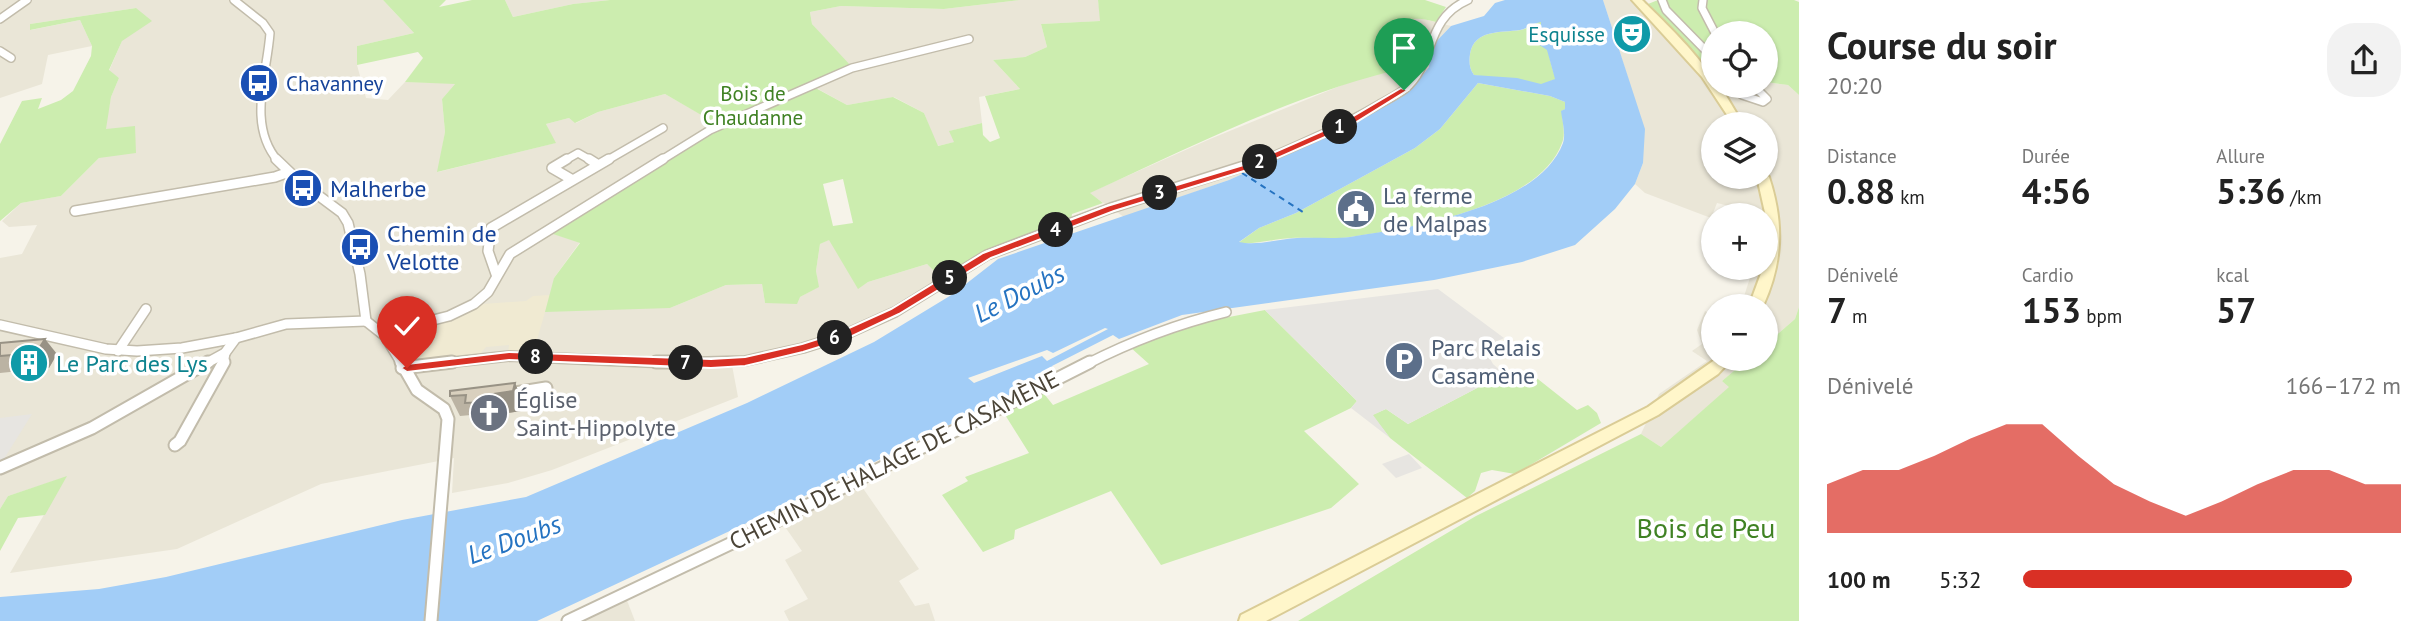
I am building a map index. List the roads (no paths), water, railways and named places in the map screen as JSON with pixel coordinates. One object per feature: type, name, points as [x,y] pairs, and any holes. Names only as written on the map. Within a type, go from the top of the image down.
[{"type":"main road","points":[[1637,0],[1701,71],[1731,112]]},
{"type":"main road","points":[[1762,294],[1775,253],[1775,218],[1767,189]]},
{"type":"main road","points":[[1248,621],[1518,477],[1664,405],[1712,371]]},
{"type":"street","points":[[0,19],[27,0]]},
{"type":"street","points":[[234,0],[263,23],[270,33],[260,127],[267,150],[289,172],[342,213],[354,248],[366,321]]},
{"type":"street","points":[[402,368],[509,356],[669,363],[745,361],[803,348],[844,335],[895,312],[987,255],[1111,208],[1253,165],[1346,124],[1404,90],[1416,78],[1437,24],[1454,6],[1468,0]]},
{"type":"street","points":[[1662,0],[1666,9],[1701,45]]},
{"type":"street","points":[[1703,0],[1702,8],[1709,21]]},
{"type":"street","points":[[382,333],[466,308],[484,296],[510,254],[710,130],[852,68],[969,39]]},
{"type":"street","points":[[0,51],[11,58]]},
{"type":"street","points":[[1751,98],[1763,102],[1766,98]]},
{"type":"street","points":[[496,274],[489,259],[488,235],[491,228],[571,179],[663,128]]},
{"type":"street","points":[[571,179],[552,168],[578,153],[597,164]]},
{"type":"street","points":[[75,211],[262,180],[289,172]]},
{"type":"street","points":[[118,351],[146,309]]},
{"type":"street","name":"CHEMIN DE HALAGE DE CASAMÈNE","points":[[568,621],[766,526],[1127,344],[1185,322],[1226,312]]},
{"type":"street","points":[[0,325],[118,351],[182,348],[236,338],[286,324],[366,321],[382,333],[417,390],[444,409],[448,419],[431,621]]},
{"type":"street","points":[[175,445],[180,441],[219,370],[225,353],[236,338]]},
{"type":"street","points":[[0,468],[92,428],[225,353]]},
{"type":"street","points":[[494,397],[546,388]]},
{"type":"street","points":[[444,409],[454,403]]},
{"type":"water","name":"Le Doubs","points":[[1505,0],[1603,0],[1645,129],[1643,163],[1635,184],[1615,209],[1575,245],[1522,262],[1434,280],[1182,315],[1119,339],[1113,335],[1052,366],[1056,372],[828,485],[537,621],[0,621],[0,597],[99,589],[166,577],[402,520],[526,497],[747,403],[874,342],[953,294],[998,259],[1229,180],[1345,128],[1414,86],[1429,67],[1431,47],[1451,26],[1484,16],[1495,3]],"holes":[[[1541,22],[1546,34],[1538,44],[1547,50],[1555,79],[1541,84],[1517,78],[1474,75],[1470,67],[1470,57],[1477,40],[1489,34],[1520,30]],[[1478,83],[1550,96],[1565,102],[1565,109],[1561,111],[1563,143],[1549,165],[1528,184],[1501,199],[1437,220],[1375,233],[1344,238],[1239,242],[1259,228],[1296,213],[1415,148],[1440,129]],[[1105,328],[1108,329],[1047,361],[1042,356],[974,383],[968,378],[1047,350],[1053,353]]]},
{"type":"place","name":"Esquisse","points":[[1632,34]]},
{"type":"place","name":"Chavanney","points":[[259,83]]},
{"type":"place","name":"Malherbe","points":[[303,188]]},
{"type":"place","name":"La ferme de Malpas","points":[[1356,209]]},
{"type":"place","name":"Chemin de Velotte","points":[[360,247]]},
{"type":"place","name":"Parc Relais Casamène","points":[[1404,361]]},
{"type":"place","name":"Le Parc des Lys","points":[[29,363]]},
{"type":"place","name":"Église Saint-Hippolyte","points":[[489,413]]},
{"type":"park label","name":"Bois de Chaudanne","points":[[753,105]]},
{"type":"park label","name":"Bois de Peu","points":[[1706,527]]}]
